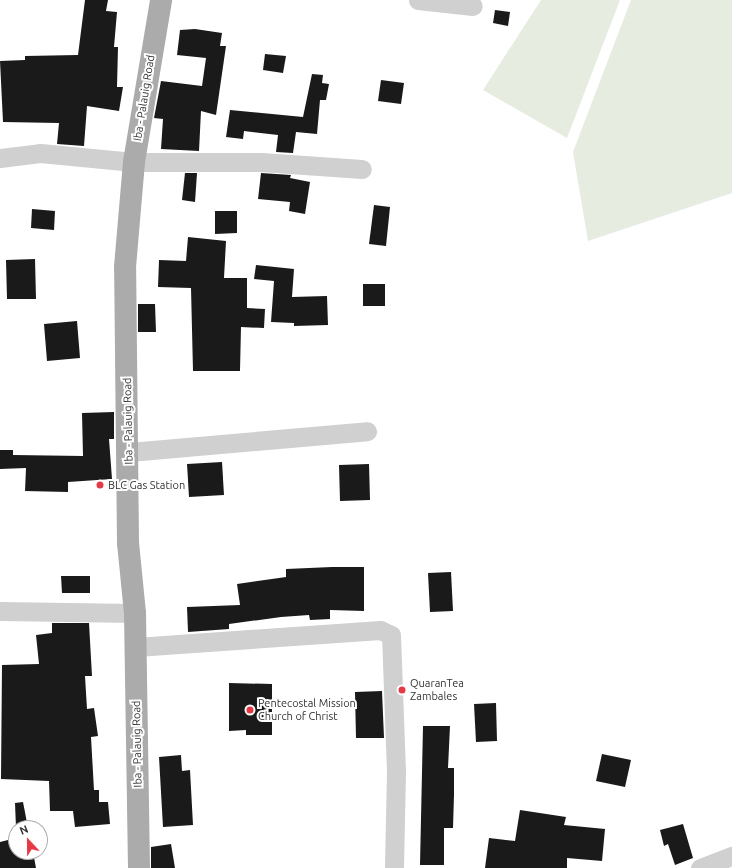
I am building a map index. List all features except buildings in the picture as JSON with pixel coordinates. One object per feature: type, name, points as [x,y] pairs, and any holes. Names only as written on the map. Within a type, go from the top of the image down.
[{"type":"main road","name":"Iba - Palauig Road","points":[[139,868],[135,613],[128,543],[129,452],[125,268],[134,162],[161,0]]},
{"type":"street","points":[[418,0],[472,6]]},
{"type":"street","points":[[0,158],[40,153],[134,162],[261,162],[362,169]]},
{"type":"street","points":[[129,452],[367,431]]},
{"type":"street","points":[[0,611],[135,613]]},
{"type":"street","points":[[136,648],[380,630],[391,635],[396,772],[394,868]]},
{"type":"street","points":[[700,868],[732,856]]},
{"type":"shaded area","points":[[541,0],[620,0],[567,138],[483,90]]},
{"type":"shaded area","points":[[631,0],[732,0],[732,193],[588,241],[573,152]]},
{"type":"place","name":"BLC Gas Station","points":[[100,485]]},
{"type":"place","name":"QuaranTea Zambales","points":[[402,690]]},
{"type":"place","name":"Pentecostal Mission Church of Christ","points":[[250,710]]}]
